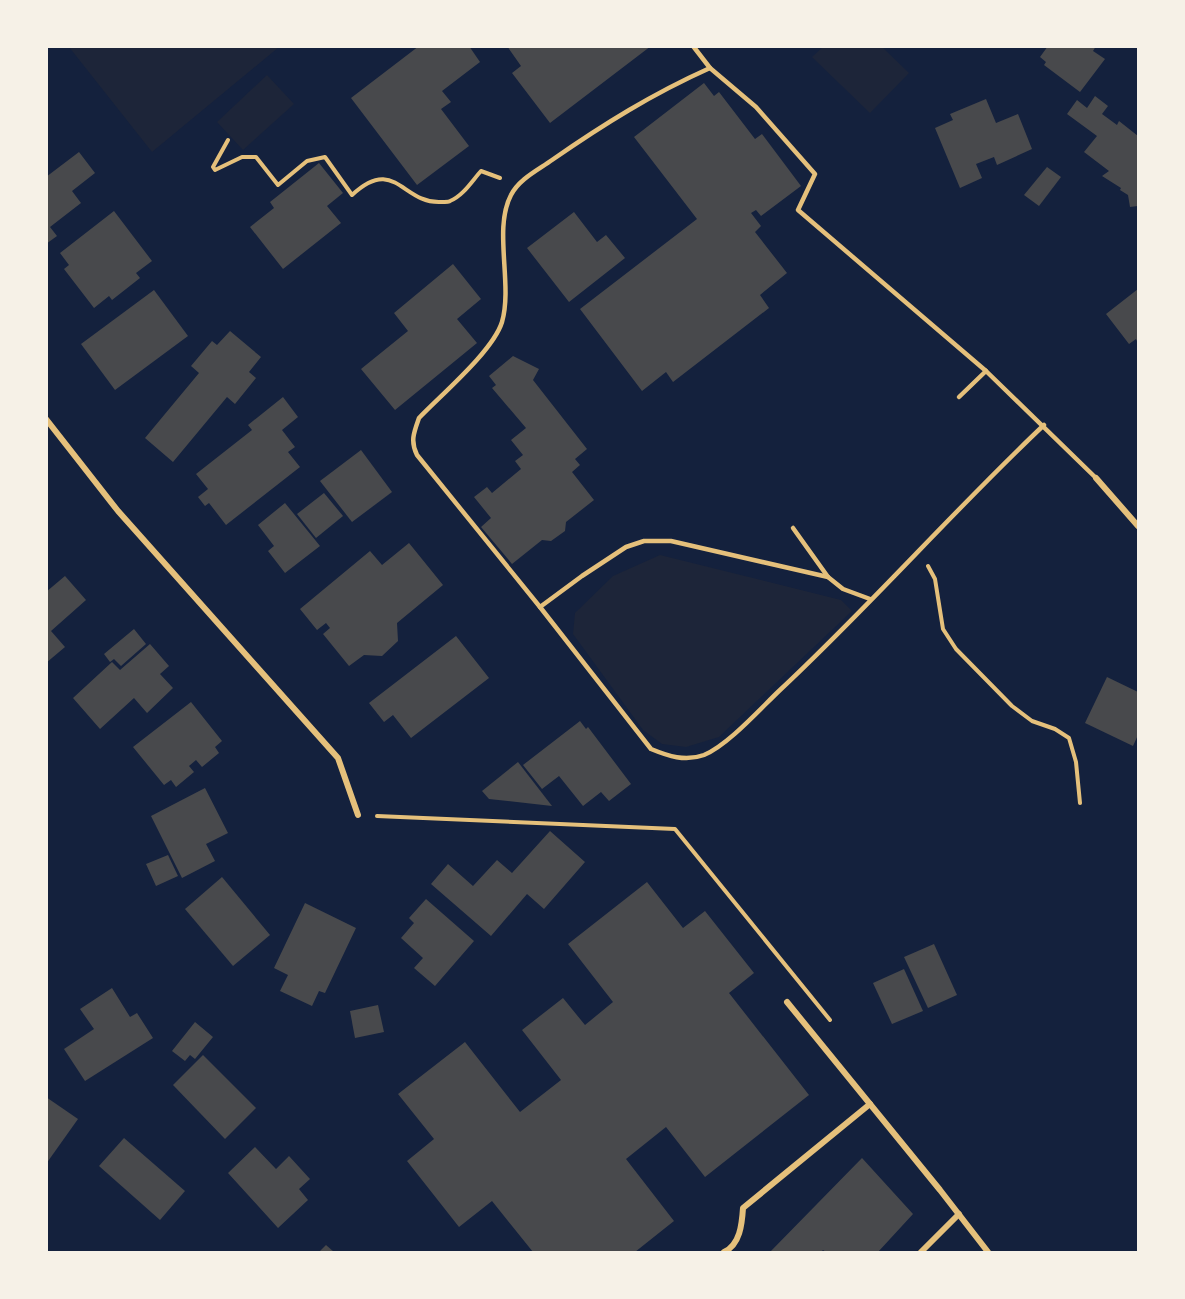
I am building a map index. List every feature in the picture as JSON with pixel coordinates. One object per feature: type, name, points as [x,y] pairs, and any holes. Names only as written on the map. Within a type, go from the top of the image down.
[{"type":"street","points":[[46,419],[118,511],[338,758],[358,815]]},
{"type":"street","points":[[1096,478],[1138,526]]},
{"type":"street","points":[[787,1002],[988,1252]]},
{"type":"street","points":[[724,1252],[738,1237],[743,1208],[870,1104]]},
{"type":"street","points":[[921,1252],[959,1214]]},
{"type":"lane","points":[[693,46],[710,68],[756,107],[815,174],[798,210],[986,371],[1096,478]]},
{"type":"lane","points":[[710,68],[657,92],[607,122],[518,184],[507,204],[502,322],[488,347],[419,418],[412,439],[417,455],[651,749],[676,758],[702,755],[716,749],[840,633],[919,549],[1044,425]]},
{"type":"lane","points":[[959,397],[986,371]]},
{"type":"lane","points":[[793,528],[828,577],[843,589],[870,599]]},
{"type":"lane","points":[[540,607],[626,547],[644,541],[670,541],[828,577]]},
{"type":"path","points":[[228,140],[213,167],[215,170],[242,157],[256,157],[278,185],[307,161],[325,157],[352,195],[373,180],[388,179],[430,203],[450,202],[463,192],[481,171],[518,184]]},
{"type":"path","points":[[919,549],[935,579],[944,629],[956,649],[1012,706],[1032,721],[1055,729],[1069,738],[1076,762],[1080,802]]},
{"type":"path","points":[[358,815],[675,829],[834,1025]]},
{"type":"shaded area","points":[[69,47],[279,47],[152,152]]},
{"type":"shaded area","points":[[823,47],[882,47],[909,73],[870,113],[812,57]]},
{"type":"shaded area","points":[[267,75],[294,104],[243,150],[217,122]]},
{"type":"shaded area","points":[[660,555],[841,600],[852,611],[719,737],[686,747],[662,744],[643,730],[573,634],[575,613],[613,576]]},
{"type":"building","points":[[419,46],[469,46],[480,62],[442,91],[451,102],[441,109],[469,146],[417,185],[351,98]]},
{"type":"building","points":[[507,46],[651,46],[550,123],[512,73],[521,66]]},
{"type":"building","points":[[1048,46],[1096,46],[1093,51],[1105,59],[1080,92],[1044,65],[1046,62],[1040,57]]},
{"type":"building","points":[[704,83],[714,96],[719,92],[755,139],[762,134],[801,186],[761,216],[756,210],[751,213],[761,226],[755,232],[787,273],[760,295],[769,308],[673,382],[666,372],[642,391],[580,309],[697,219],[634,137]]},
{"type":"building","points":[[1095,96],[1108,106],[1102,114],[1117,125],[1119,121],[1138,136],[1138,206],[1130,207],[1128,195],[1102,176],[1109,171],[1084,152],[1097,136],[1067,114],[1077,100],[1087,108]]},
{"type":"building","points":[[986,99],[996,123],[1018,114],[1032,149],[997,165],[994,157],[976,164],[982,178],[960,188],[935,128],[953,120],[950,114]]},
{"type":"building","points":[[79,152],[95,173],[72,191],[81,203],[50,227],[57,236],[46,244],[46,177]]},
{"type":"building","points":[[319,163],[343,193],[327,206],[341,223],[283,269],[250,227],[274,208],[270,202]]},
{"type":"building","points":[[1047,167],[1061,177],[1039,206],[1024,195]]},
{"type":"building","points":[[114,211],[152,261],[136,273],[140,278],[112,300],[109,296],[94,308],[64,269],[69,265],[60,253]]},
{"type":"building","points":[[574,212],[597,242],[606,235],[625,258],[569,302],[527,248]]},
{"type":"building","points":[[453,264],[481,299],[457,319],[477,343],[395,410],[361,369],[408,331],[394,313]]},
{"type":"building","points":[[1138,289],[1138,343],[1136,339],[1129,344],[1106,314]]},
{"type":"building","points":[[154,290],[188,336],[115,390],[81,344]]},
{"type":"building","points":[[230,331],[261,357],[249,372],[256,378],[235,404],[227,397],[173,462],[145,438],[199,373],[191,366],[212,341],[217,345]]},
{"type":"building","points":[[513,356],[539,369],[533,380],[587,449],[575,459],[580,465],[572,472],[594,500],[566,522],[565,531],[551,541],[542,540],[512,564],[481,527],[491,518],[474,497],[487,487],[492,493],[521,469],[515,461],[523,455],[511,440],[526,428],[492,388],[496,385],[489,376]]},
{"type":"building","points":[[283,397],[298,417],[282,430],[295,447],[288,452],[300,467],[226,525],[209,503],[205,506],[198,497],[208,489],[196,474],[252,430],[248,425]]},
{"type":"building","points":[[361,450],[392,492],[352,522],[320,481]]},
{"type":"building","points":[[324,493],[343,516],[316,538],[297,514]]},
{"type":"building","points":[[285,503],[320,546],[285,573],[268,551],[274,546],[258,525]]},
{"type":"building","points":[[409,543],[443,585],[397,623],[398,641],[382,656],[364,655],[349,666],[323,634],[330,628],[326,623],[317,630],[300,609],[370,551],[382,565]]},
{"type":"building","points":[[65,576],[86,600],[51,631],[65,647],[46,663],[46,592]]},
{"type":"building","points":[[134,629],[146,644],[121,666],[114,659],[110,662],[104,654]]},
{"type":"building","points":[[456,636],[489,678],[411,738],[393,715],[384,722],[369,703]]},
{"type":"building","points":[[150,644],[169,666],[160,674],[173,688],[147,713],[134,698],[100,729],[73,698],[112,662],[120,670]]},
{"type":"building","points":[[1107,677],[1138,692],[1138,735],[1133,746],[1085,723]]},
{"type":"building","points":[[191,702],[222,741],[215,747],[219,753],[202,767],[196,760],[189,766],[194,772],[176,787],[171,780],[164,785],[133,747]]},
{"type":"building","points":[[580,721],[586,729],[588,727],[631,784],[609,801],[601,792],[583,806],[559,776],[542,789],[523,765]]},
{"type":"building","points":[[518,762],[552,806],[489,799],[482,791]]},
{"type":"building","points":[[205,788],[228,833],[206,844],[215,861],[182,878],[151,816]]},
{"type":"building","points":[[550,831],[585,862],[544,909],[527,894],[491,936],[431,884],[448,864],[473,886],[497,860],[512,873]]},
{"type":"building","points":[[168,855],[178,876],[156,886],[146,864]]},
{"type":"building","points":[[222,877],[270,935],[233,966],[185,909]]},
{"type":"building","points":[[647,882],[683,928],[705,911],[754,973],[729,993],[809,1095],[705,1177],[666,1127],[626,1159],[674,1221],[635,1252],[533,1252],[492,1201],[459,1227],[407,1161],[434,1139],[398,1094],[465,1042],[520,1112],[561,1080],[522,1030],[563,998],[585,1025],[613,1002],[568,944]]},
{"type":"building","points":[[426,899],[474,941],[435,986],[414,968],[423,958],[401,938],[414,923],[409,918]]},
{"type":"building","points":[[305,903],[356,928],[325,993],[319,991],[312,1006],[280,991],[288,975],[274,968]]},
{"type":"building","points":[[934,944],[957,995],[928,1008],[904,957]]},
{"type":"building","points":[[904,969],[923,1011],[892,1024],[873,983]]},
{"type":"building","points":[[112,988],[130,1017],[137,1013],[153,1038],[85,1081],[64,1049],[94,1029],[80,1009]]},
{"type":"building","points":[[378,1005],[384,1032],[355,1038],[350,1011]]},
{"type":"building","points":[[195,1022],[213,1037],[195,1059],[190,1055],[185,1061],[172,1051]]},
{"type":"building","points":[[203,1055],[256,1108],[225,1139],[173,1085]]},
{"type":"building","points":[[46,1097],[78,1119],[46,1164]]},
{"type":"building","points":[[124,1138],[185,1191],[160,1220],[99,1166]]},
{"type":"building","points":[[255,1147],[276,1169],[289,1156],[310,1179],[299,1189],[308,1200],[278,1228],[228,1173]]},
{"type":"building","points":[[862,1158],[913,1214],[878,1252],[826,1252],[823,1250],[821,1252],[770,1252]]},
{"type":"building","points":[[326,1245],[334,1252],[319,1252]]}]
